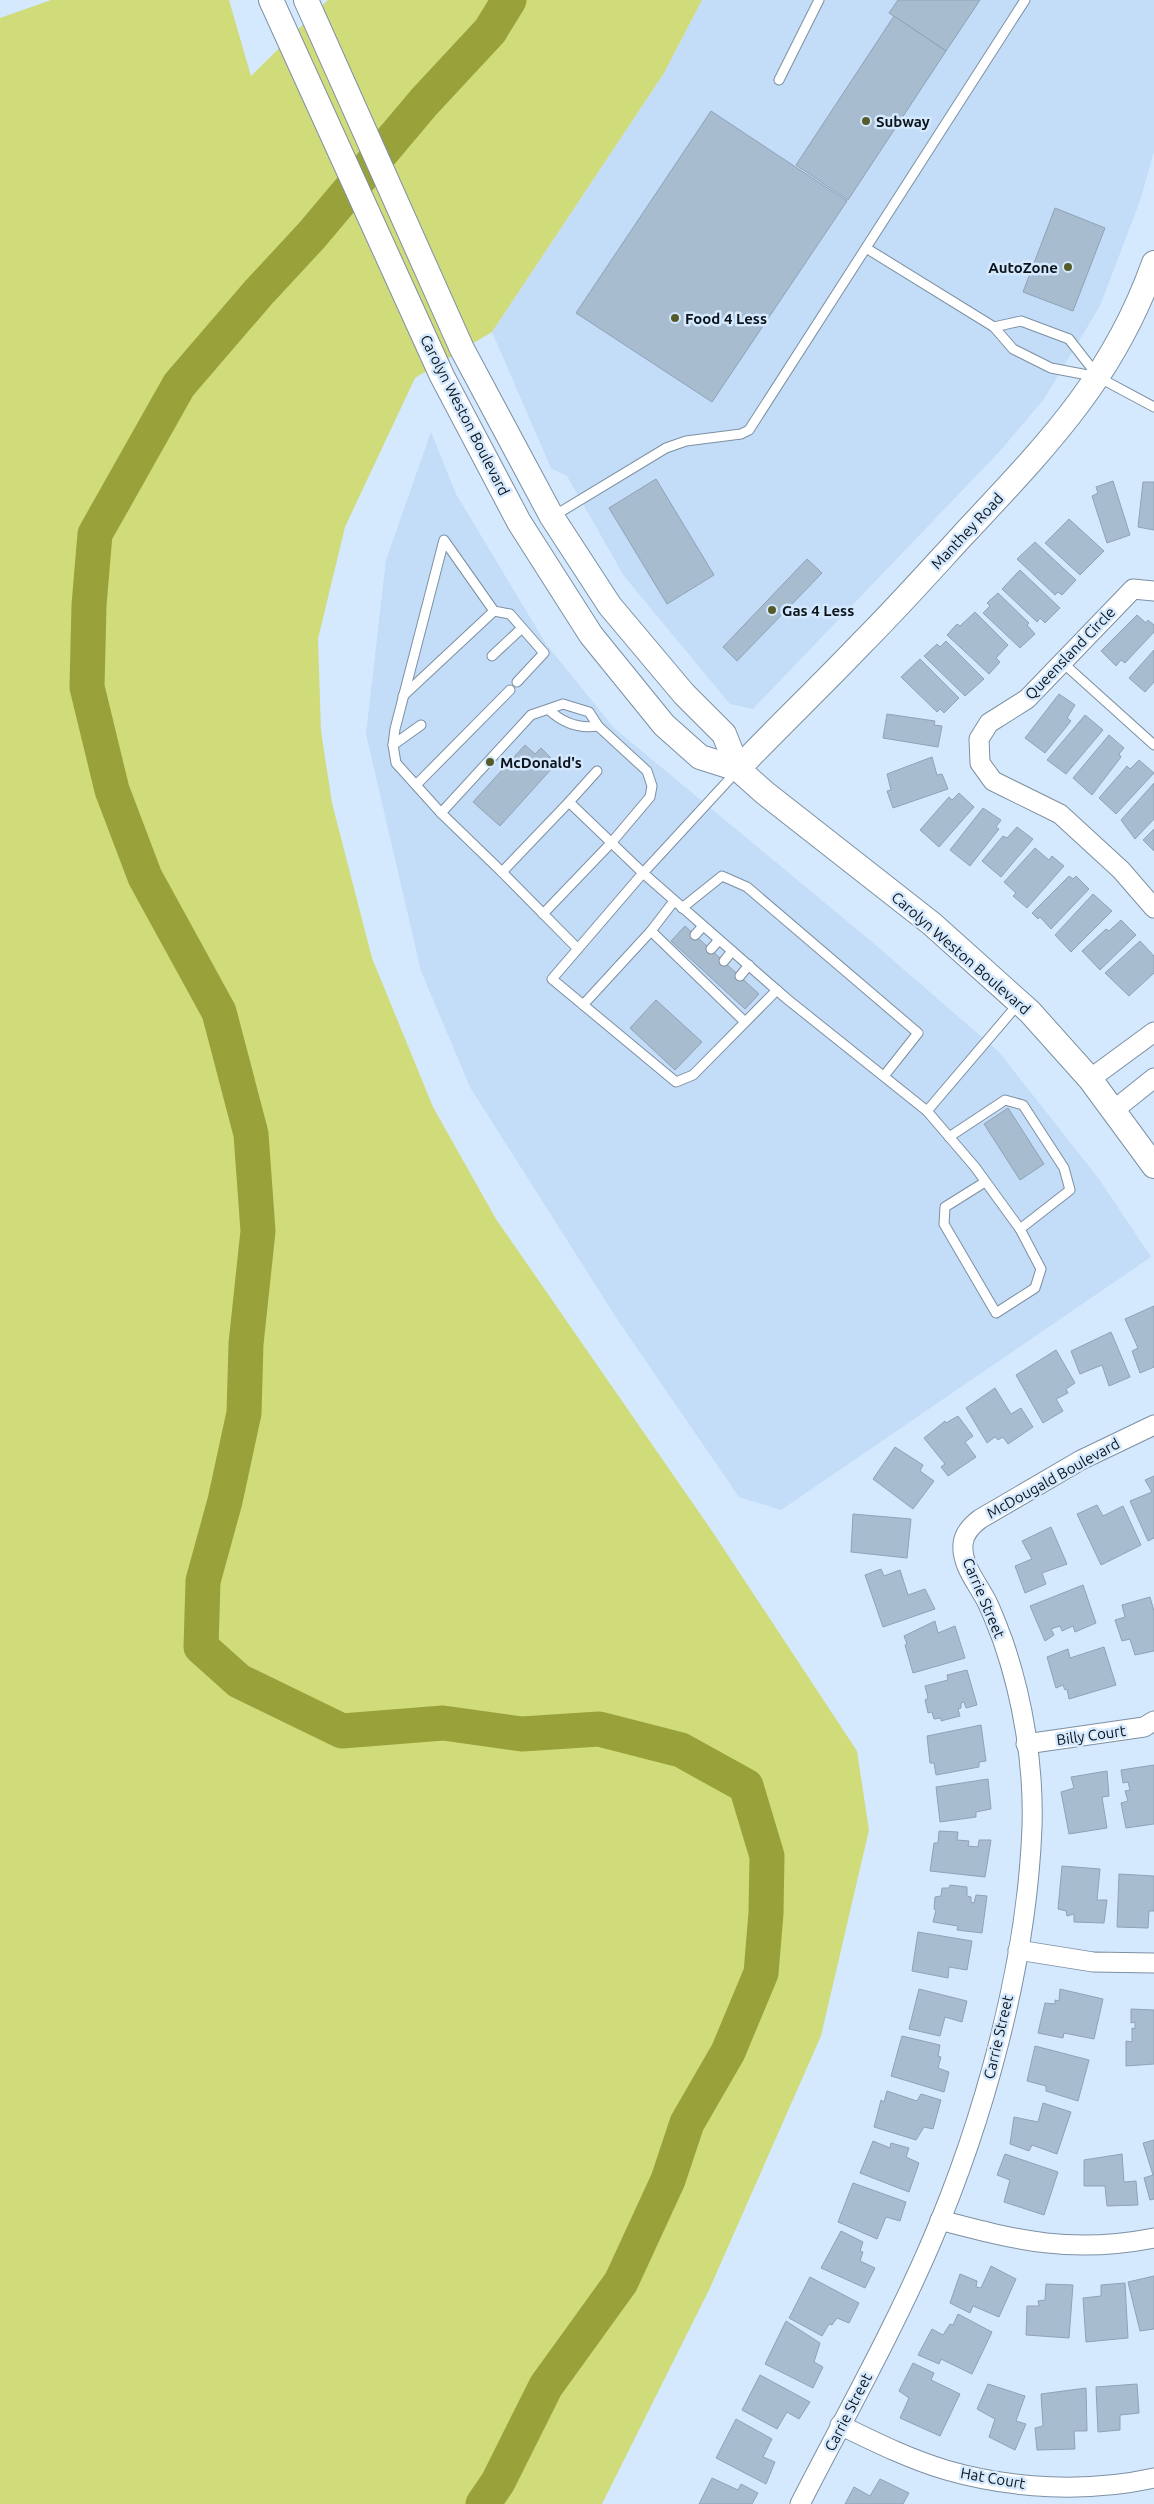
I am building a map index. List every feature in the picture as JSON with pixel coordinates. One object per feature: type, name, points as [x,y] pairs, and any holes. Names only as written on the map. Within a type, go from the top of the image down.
[{"type":"street","name":"Carolyn Weston Boulevard","points":[[271,0],[428,346],[519,522],[591,636],[664,726],[700,757],[738,769],[765,793],[932,924],[1019,1003],[1090,1079],[1154,1166]]},
{"type":"street","points":[[288,0],[296,16],[318,30]]},
{"type":"street","name":"Carolyn Weston Boulevard","points":[[306,0],[462,349],[552,517],[610,606],[684,694],[724,734],[738,769]]},
{"type":"street","name":"Manthey Road","points":[[738,769],[861,644],[1042,450],[1098,377],[1127,328],[1154,263]]},
{"type":"street","name":"Queensland Circle","points":[[1154,591],[1133,589],[1027,699],[989,723],[979,739],[980,763],[994,782],[1060,814],[1121,870],[1154,908]]},
{"type":"street","points":[[1090,1079],[1154,1032]]},
{"type":"street","points":[[1114,1110],[1154,1078]]},
{"type":"street","name":"McDougald Boulevard","points":[[963,1543],[969,1528],[980,1519],[1081,1460],[1154,1425]]},
{"type":"street","name":"Carrie Street","points":[[800,2504],[866,2378],[953,2189],[985,2093],[1000,2037],[1025,1912],[1032,1826],[1030,1774],[1020,1705],[1003,1641],[986,1600],[966,1563],[963,1543]]},
{"type":"street","name":"Billy Court","points":[[1026,1744],[1144,1727],[1154,1721]]},
{"type":"street","points":[[1018,1950],[1092,1962],[1154,1963]]},
{"type":"street","points":[[940,2220],[1030,2243],[1076,2246],[1129,2243],[1154,2238]]},
{"type":"street","name":"Hat Court","points":[[840,2425],[896,2452],[946,2470],[1018,2484],[1083,2487],[1154,2478]]},
{"type":"lane","points":[[779,80],[819,0]]},
{"type":"lane","points":[[552,517],[666,448],[686,441],[741,434],[749,430],[1025,0]]},
{"type":"lane","points":[[866,248],[994,328],[1013,349],[1044,364],[1098,377],[1154,408]]},
{"type":"lane","points":[[994,328],[1021,321],[1069,339],[1098,377]]},
{"type":"lane","points":[[517,682],[544,653],[510,614],[494,611],[444,540],[402,696],[393,745],[396,763],[441,813],[578,949]]},
{"type":"lane","points":[[402,696],[494,611]]},
{"type":"lane","points":[[492,656],[522,628]]},
{"type":"lane","points":[[1063,663],[1154,745]]},
{"type":"lane","points":[[416,785],[510,690]]},
{"type":"lane","points":[[441,813],[531,715],[563,704],[589,712],[598,726],[647,771],[652,786],[650,797],[612,842],[542,914]]},
{"type":"lane","points":[[549,710],[559,719],[586,728],[598,726]]},
{"type":"lane","points":[[393,745],[421,725]]},
{"type":"lane","points":[[738,769],[643,873],[552,980],[676,1082],[693,1075],[777,990]]},
{"type":"lane","points":[[502,872],[597,771]]},
{"type":"lane","points":[[569,802],[643,873],[719,940],[777,990],[927,1111],[949,1137],[985,1182],[1020,1229],[1041,1270],[1035,1288],[996,1312],[944,1224],[945,1208],[985,1182]]},
{"type":"lane","points":[[682,908],[722,876],[747,887],[918,1033],[884,1076]]},
{"type":"lane","points":[[583,1005],[651,931],[674,901]]},
{"type":"lane","points":[[695,935],[703,926]]},
{"type":"lane","points":[[651,931],[679,953],[726,997],[745,1022]]},
{"type":"lane","points":[[711,949],[719,940]]},
{"type":"lane","points":[[724,962],[732,951]]},
{"type":"lane","points":[[740,976],[748,965]]},
{"type":"lane","points":[[927,1111],[1019,1003]]},
{"type":"lane","points":[[949,1137],[1005,1100],[1023,1105],[1064,1168],[1070,1190],[1020,1229]]},
{"type":"shaded area","points":[[702,0],[1154,0],[1154,151],[1141,198],[1100,306],[1044,399],[1000,451],[753,709],[730,704],[624,576],[567,476],[551,468],[492,332],[664,73]]},
{"type":"shaded area","points":[[431,432],[456,494],[546,644],[614,728],[872,942],[998,1051],[1099,1179],[1151,1257],[781,1510],[739,1497],[617,1319],[470,1087],[421,971],[366,734],[386,560]]},
{"type":"green space","points":[[51,0],[229,0],[251,76],[328,0],[702,0],[664,73],[492,332],[415,378],[345,527],[318,639],[321,731],[332,803],[372,958],[433,1107],[496,1219],[712,1531],[857,1751],[869,1830],[821,2036],[709,2290],[602,2504],[0,2504],[0,18]]},
{"type":"building","points":[[898,0],[980,0],[946,51],[889,13]]},
{"type":"building","points":[[894,16],[946,51],[848,200],[796,165]]},
{"type":"building","points":[[711,111],[847,201],[712,402],[576,313]]},
{"type":"building","points":[[1055,208],[1105,228],[1073,311],[1023,292]]},
{"type":"building","points":[[656,479],[714,575],[667,604],[609,508]]},
{"type":"building","points":[[1113,481],[1130,535],[1107,543],[1092,496],[1098,493],[1096,487]]},
{"type":"building","points":[[1143,482],[1154,482],[1154,530],[1138,527]]},
{"type":"building","points":[[1069,519],[1104,551],[1080,575],[1045,543]]},
{"type":"building","points":[[1035,542],[1076,580],[1062,595],[1058,592],[1055,595],[1017,559]]},
{"type":"building","points":[[807,559],[822,573],[737,661],[723,647]]},
{"type":"building","points":[[1020,570],[1060,608],[1045,623],[1040,618],[1037,622],[1002,589]]},
{"type":"building","points":[[998,593],[1029,623],[1027,625],[1035,634],[1020,648],[983,613],[990,606],[987,603]]},
{"type":"building","points":[[975,612],[1008,645],[996,658],[1000,662],[989,674],[947,635],[957,624],[960,626]]},
{"type":"building","points":[[1137,615],[1146,623],[1148,620],[1154,625],[1154,632],[1125,663],[1121,660],[1116,666],[1101,651]]},
{"type":"building","points":[[946,641],[984,679],[965,696],[924,656],[937,644],[940,647]]},
{"type":"building","points":[[1154,650],[1154,682],[1145,692],[1129,678]]},
{"type":"building","points":[[920,659],[959,698],[944,713],[940,709],[937,712],[901,677]]},
{"type":"building","points":[[1059,694],[1075,705],[1067,718],[1071,721],[1045,753],[1025,738]]},
{"type":"building","points":[[887,714],[935,721],[934,725],[942,726],[938,747],[883,738]]},
{"type":"building","points":[[1085,715],[1103,730],[1066,774],[1047,760]]},
{"type":"building","points":[[1109,735],[1124,748],[1119,754],[1121,757],[1092,795],[1073,778]]},
{"type":"building","points":[[525,745],[535,754],[541,748],[551,758],[547,763],[553,767],[500,826],[473,802]]},
{"type":"building","points":[[932,757],[937,775],[942,774],[948,789],[893,808],[887,791],[891,790],[887,774]]},
{"type":"building","points":[[1139,760],[1154,773],[1116,814],[1099,798],[1127,766],[1130,769]]},
{"type":"building","points":[[1154,783],[1154,819],[1135,839],[1121,820]]},
{"type":"building","points":[[959,793],[974,807],[939,847],[920,830],[949,797],[952,800]]},
{"type":"building","points":[[983,808],[1001,820],[996,827],[999,829],[970,866],[950,850]]},
{"type":"building","points":[[1017,827],[1033,839],[1001,877],[982,861],[1003,836],[1007,838]]},
{"type":"building","points":[[1154,829],[1154,851],[1143,840]]},
{"type":"building","points":[[1035,848],[1049,860],[1052,856],[1064,866],[1027,908],[1013,896],[1016,893],[1004,882]]},
{"type":"building","points":[[1069,876],[1073,879],[1076,876],[1089,889],[1051,929],[1040,917],[1038,919],[1032,913]]},
{"type":"building","points":[[1093,894],[1112,911],[1071,952],[1055,935]]},
{"type":"building","points":[[1121,920],[1136,935],[1100,970],[1082,951],[1106,929],[1109,931]]},
{"type":"building","points":[[685,926],[759,994],[745,1009],[671,941]]},
{"type":"building","points":[[1140,941],[1154,956],[1154,973],[1129,996],[1105,973]]},
{"type":"building","points":[[656,1000],[702,1042],[675,1070],[630,1028]]},
{"type":"building","points":[[1008,1108],[1044,1164],[1020,1180],[984,1124]]},
{"type":"building","points":[[1154,1306],[1154,1367],[1140,1373],[1132,1351],[1138,1348],[1125,1319]]},
{"type":"building","points":[[1111,1332],[1130,1377],[1109,1386],[1102,1365],[1080,1374],[1071,1351]]},
{"type":"building","points":[[1056,1350],[1075,1383],[1066,1389],[1068,1393],[1056,1399],[1063,1411],[1043,1423],[1016,1375]]},
{"type":"building","points":[[995,1388],[1011,1414],[1021,1408],[1033,1427],[1008,1444],[1003,1437],[998,1440],[995,1437],[987,1443],[966,1408]]},
{"type":"building","points":[[958,1416],[973,1436],[965,1442],[976,1457],[948,1476],[941,1467],[945,1464],[924,1438],[945,1421],[946,1423]]},
{"type":"building","points":[[895,1447],[923,1465],[920,1471],[934,1481],[913,1509],[873,1479]]},
{"type":"building","points":[[1154,1476],[1154,1538],[1148,1541],[1130,1501],[1152,1492],[1145,1480]]},
{"type":"building","points":[[1097,1505],[1103,1516],[1123,1506],[1141,1545],[1101,1565],[1077,1514]]},
{"type":"building","points":[[853,1514],[911,1519],[907,1558],[851,1552]]},
{"type":"building","points":[[1051,1527],[1067,1564],[1042,1573],[1046,1584],[1025,1593],[1015,1566],[1032,1559],[1022,1541]]},
{"type":"building","points":[[881,1569],[884,1576],[900,1570],[908,1595],[925,1589],[935,1609],[883,1627],[865,1575]]},
{"type":"building","points":[[1083,1585],[1096,1623],[1075,1632],[1073,1626],[1062,1631],[1060,1626],[1051,1629],[1054,1635],[1045,1641],[1030,1606]]},
{"type":"building","points":[[1150,1597],[1154,1611],[1154,1651],[1135,1655],[1130,1639],[1122,1641],[1115,1620],[1125,1617],[1122,1605]]},
{"type":"building","points":[[935,1621],[938,1633],[955,1626],[965,1658],[913,1673],[904,1636]]},
{"type":"building","points":[[1104,1647],[1116,1685],[1069,1699],[1067,1689],[1065,1690],[1063,1685],[1056,1688],[1047,1657],[1068,1649],[1070,1658]]},
{"type":"building","points":[[967,1670],[977,1705],[966,1708],[964,1702],[961,1703],[961,1708],[958,1709],[960,1716],[941,1721],[941,1718],[934,1719],[932,1712],[928,1713],[925,1700],[928,1698],[925,1686],[948,1680],[947,1675]]},
{"type":"building","points":[[981,1725],[986,1761],[979,1762],[979,1767],[936,1775],[934,1763],[930,1763],[927,1736]]},
{"type":"building","points":[[1154,1765],[1154,1824],[1126,1828],[1121,1803],[1128,1801],[1125,1791],[1130,1790],[1128,1782],[1123,1783],[1121,1770]]},
{"type":"building","points":[[1107,1771],[1109,1796],[1102,1797],[1107,1828],[1069,1834],[1061,1792],[1074,1788],[1071,1777]]},
{"type":"building","points":[[988,1779],[991,1809],[976,1812],[976,1817],[940,1822],[936,1787]]},
{"type":"building","points":[[939,1831],[958,1832],[957,1840],[969,1841],[968,1846],[978,1847],[979,1840],[991,1840],[985,1877],[930,1871],[934,1843],[938,1843]]},
{"type":"building","points":[[1062,1866],[1100,1869],[1097,1900],[1107,1900],[1104,1923],[1074,1922],[1074,1914],[1067,1916],[1066,1911],[1058,1909]]},
{"type":"building","points":[[1119,1874],[1154,1876],[1154,1911],[1149,1911],[1148,1928],[1117,1927]]},
{"type":"building","points":[[950,1885],[967,1887],[967,1896],[971,1897],[971,1902],[974,1903],[976,1895],[987,1896],[982,1933],[957,1930],[958,1926],[933,1922],[936,1910],[934,1909],[935,1897],[941,1896],[942,1888],[949,1888]]},
{"type":"building","points":[[918,1932],[972,1941],[967,1970],[949,1967],[948,1978],[912,1971]]},
{"type":"building","points":[[919,1989],[967,2001],[962,2022],[945,2017],[940,2036],[909,2029]]},
{"type":"building","points":[[1060,1989],[1103,1999],[1094,2039],[1064,2033],[1063,2038],[1038,2033],[1045,2003],[1055,2004],[1055,2000],[1059,2001]]},
{"type":"building","points":[[1131,2009],[1154,2010],[1154,2064],[1126,2066],[1126,2041],[1132,2042],[1132,2028],[1135,2029],[1135,2022],[1131,2023]]},
{"type":"building","points":[[902,2036],[940,2045],[938,2056],[941,2057],[938,2068],[949,2072],[944,2092],[891,2076]]},
{"type":"building","points":[[1035,2046],[1089,2060],[1078,2101],[1046,2091],[1046,2086],[1027,2081]]},
{"type":"building","points":[[887,2091],[917,2101],[921,2094],[941,2100],[933,2129],[924,2127],[916,2140],[874,2127],[881,2100],[884,2102]]},
{"type":"building","points":[[1043,2103],[1071,2112],[1057,2154],[1032,2145],[1029,2151],[1010,2144],[1014,2117],[1038,2122]]},
{"type":"building","points":[[1154,2140],[1154,2199],[1150,2200],[1144,2178],[1153,2175],[1143,2143]]},
{"type":"building","points":[[873,2141],[890,2148],[891,2143],[909,2148],[906,2157],[919,2163],[909,2192],[860,2173]]},
{"type":"building","points":[[1005,2154],[1058,2172],[1044,2215],[1004,2202],[1010,2180],[997,2175]]},
{"type":"building","points":[[1122,2154],[1124,2182],[1136,2181],[1138,2205],[1107,2206],[1105,2186],[1084,2186],[1084,2160]]},
{"type":"building","points":[[853,2183],[906,2202],[900,2221],[886,2217],[877,2239],[838,2222]]},
{"type":"building","points":[[841,2231],[863,2242],[860,2251],[863,2252],[860,2261],[875,2268],[865,2288],[821,2268]]},
{"type":"building","points":[[991,2266],[1016,2279],[999,2317],[973,2306],[970,2313],[950,2303],[960,2274],[977,2281],[976,2287],[981,2288]]},
{"type":"building","points":[[1154,2276],[1154,2329],[1140,2331],[1128,2282]]},
{"type":"building","points":[[810,2277],[859,2303],[849,2323],[837,2318],[832,2325],[829,2324],[822,2336],[789,2318]]},
{"type":"building","points":[[1125,2283],[1128,2338],[1086,2342],[1083,2298],[1101,2296],[1101,2285]]},
{"type":"building","points":[[1046,2284],[1073,2285],[1069,2338],[1026,2335],[1027,2306],[1039,2306],[1038,2301],[1045,2300]]},
{"type":"building","points":[[958,2314],[992,2332],[972,2374],[941,2359],[939,2364],[918,2355],[932,2329],[943,2335],[950,2324],[953,2325]]},
{"type":"building","points":[[786,2321],[820,2343],[814,2362],[823,2367],[813,2388],[765,2364]]},
{"type":"building","points":[[913,2363],[934,2373],[931,2380],[960,2394],[940,2436],[900,2418],[909,2398],[899,2391]]},
{"type":"building","points":[[760,2375],[810,2402],[799,2419],[787,2412],[777,2429],[742,2410]]},
{"type":"building","points":[[988,2384],[1025,2396],[1016,2421],[1026,2424],[1015,2450],[989,2437],[995,2419],[977,2409]]},
{"type":"building","points":[[1137,2384],[1139,2413],[1120,2415],[1120,2430],[1098,2432],[1096,2387]]},
{"type":"building","points":[[1086,2388],[1087,2431],[1074,2431],[1075,2449],[1037,2450],[1035,2428],[1043,2426],[1041,2394]]},
{"type":"building","points":[[736,2419],[772,2439],[763,2457],[775,2462],[766,2484],[716,2458]]},
{"type":"building","points":[[712,2478],[738,2490],[741,2484],[758,2493],[752,2504],[699,2504]]},
{"type":"building","points":[[880,2479],[909,2493],[903,2504],[845,2504],[854,2487],[870,2496]]},
{"type":"waterway","points":[[483,2504],[498,2482],[546,2386],[621,2282],[668,2180],[687,2123],[728,2052],[761,1973],[766,1913],[767,1856],[746,1786],[681,1750],[599,1729],[522,1734],[443,1723],[342,1731],[239,1681],[201,1647],[203,1581],[225,1501],[244,1413],[246,1344],[258,1231],[251,1134],[219,1012],[145,877],[112,790],[87,687],[89,605],[95,534],[179,385],[259,292],[311,236],[424,102],[490,31],[509,0]]},
{"type":"place","name":"Subway","points":[[866,121]]},
{"type":"place","name":"AutoZone","points":[[1068,267]]},
{"type":"place","name":"Food 4 Less","points":[[675,318]]},
{"type":"place","name":"Gas 4 Less","points":[[772,610]]},
{"type":"place","name":"McDonald's","points":[[490,762]]}]
